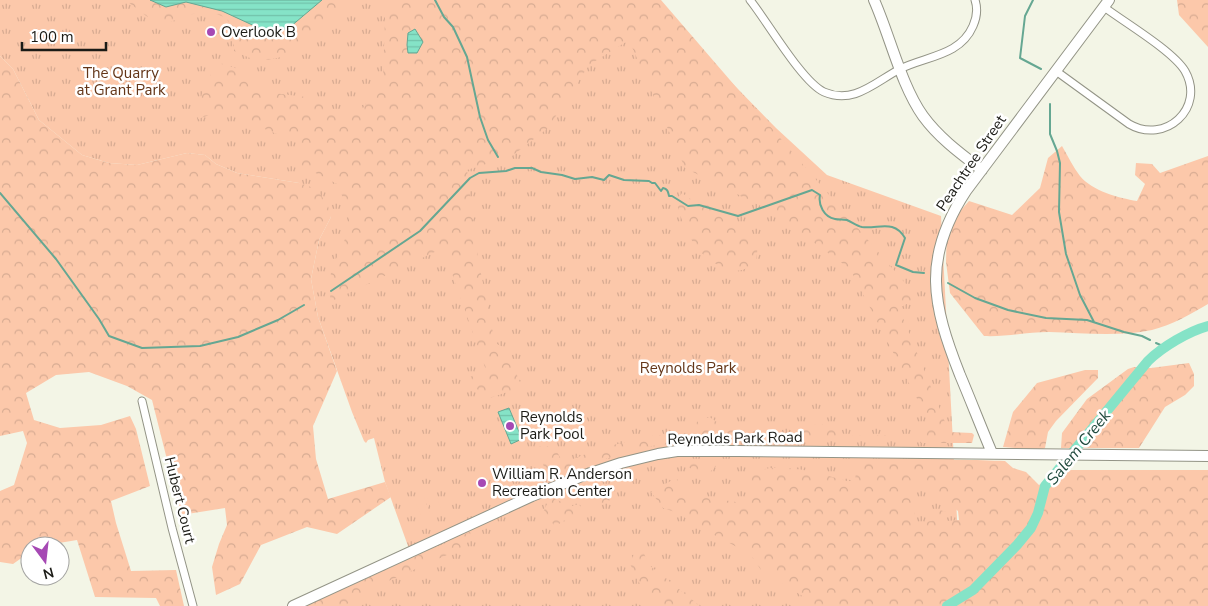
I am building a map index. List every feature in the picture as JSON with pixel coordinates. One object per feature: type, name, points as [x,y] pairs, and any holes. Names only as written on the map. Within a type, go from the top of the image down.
[{"type":"main road","points":[[874,0],[907,87],[923,116],[942,137],[982,170]]},
{"type":"main road","name":"Peachtree Street","points":[[992,453],[943,330],[937,293],[938,252],[945,230],[959,202],[1107,4]]},
{"type":"main road","name":"Reynolds Park Road","points":[[293,606],[561,484],[641,457],[677,451],[1208,456]]},
{"type":"street","points":[[750,0],[806,77],[824,92],[842,96],[854,95],[877,84],[901,69],[940,55],[963,42],[972,30],[976,20],[975,0]]},
{"type":"street","points":[[1056,71],[1129,124],[1140,129],[1152,130],[1168,127],[1183,114],[1190,100],[1190,84],[1180,63],[1107,4]]},
{"type":"street","name":"Hubert Court","points":[[142,401],[193,606]]},
{"type":"green space","name":"Reynolds Park","points":[[0,0],[651,0],[776,128],[827,175],[941,216],[961,594],[950,606],[306,606],[415,556],[408,546],[385,482],[374,438],[366,443],[364,441],[318,317],[311,279],[319,240],[331,217],[299,183],[237,173],[216,164],[205,155],[187,153],[137,165],[109,163],[82,155],[39,120],[13,69],[0,56]]},
{"type":"green space","points":[[125,0],[150,0],[166,7],[186,2],[224,12],[261,29],[290,27],[322,0],[352,0],[320,30],[303,41],[290,55],[268,60],[250,58],[234,51],[232,27],[229,21],[218,14],[203,13],[189,15],[171,22],[161,23],[149,18]]},
{"type":"green space","points":[[388,0],[661,0],[918,298],[899,308],[949,432],[972,433],[974,435],[972,443],[920,443],[927,418],[850,269],[769,210],[685,168],[629,40],[589,65],[548,128],[512,156],[467,170],[478,259],[493,333],[497,344],[506,349],[522,387],[484,400],[470,377],[486,370],[443,248],[330,302],[331,269],[350,225],[346,205],[337,184],[300,165],[303,145],[248,122],[227,109],[198,119],[200,103],[203,89],[209,77],[220,63],[244,71],[265,92],[306,97],[336,112],[359,114],[383,78],[385,18]]},
{"type":"green space","points":[[1177,0],[1208,0],[1208,47],[1179,15]]},
{"type":"green space","points":[[0,56],[13,69],[39,120],[82,155],[109,163],[137,165],[187,153],[205,155],[216,164],[237,173],[299,183],[317,189],[328,206],[331,217],[319,240],[311,279],[318,317],[337,371],[313,426],[316,459],[328,499],[385,482],[391,497],[337,534],[307,527],[261,545],[240,584],[216,595],[212,567],[227,525],[225,508],[181,515],[152,400],[127,386],[89,372],[56,375],[26,393],[34,420],[60,428],[101,425],[130,416],[136,429],[150,486],[111,501],[116,523],[131,571],[176,570],[184,606],[160,606],[156,598],[95,597],[77,540],[70,541],[70,536],[20,536],[20,559],[13,564],[0,562],[0,491],[14,485],[27,443],[23,431],[0,436]]},
{"type":"green space","points":[[1062,146],[1080,176],[1091,186],[1106,193],[1137,201],[1145,184],[1135,175],[1136,163],[1152,164],[1160,173],[1208,156],[1208,304],[1167,325],[1139,332],[1100,334],[1049,332],[984,336],[950,293],[946,262],[947,226],[969,201],[1012,215],[1040,188],[1048,158]]},
{"type":"green space","points":[[682,193],[692,200],[723,210],[733,223],[751,234],[758,242],[756,265],[730,271],[711,261],[703,254],[691,239],[679,211],[676,201]]},
{"type":"green space","points":[[1189,363],[1194,374],[1194,386],[1185,395],[1165,407],[1139,448],[1061,448],[1062,433],[1087,399],[1128,369]]},
{"type":"green space","points":[[1085,370],[1098,370],[1098,378],[1056,421],[1048,432],[1045,448],[1041,450],[1003,447],[1013,412],[1037,383]]},
{"type":"green space","points":[[700,418],[711,418],[724,427],[758,426],[770,431],[786,434],[810,425],[827,424],[847,436],[890,435],[890,441],[698,441],[651,446],[546,478],[547,474],[536,447],[547,446],[554,448],[563,463],[601,448],[650,436],[689,433]]},
{"type":"green space","points":[[688,458],[707,461],[716,466],[708,474],[699,472],[679,459]]},
{"type":"green space","points":[[943,460],[1005,461],[1013,468],[1026,472],[1039,485],[1061,470],[1208,470],[1208,606],[811,606],[804,597],[761,570],[750,554],[703,529],[678,513],[663,508],[651,492],[676,478],[692,495],[742,503],[751,498],[752,476],[772,468],[798,469],[847,481],[855,481],[857,462],[897,464],[914,482],[911,493],[916,524],[936,520],[940,510],[946,512],[946,521],[959,520],[958,511],[938,496],[926,479],[909,467]]},
{"type":"green space","points":[[614,488],[616,493],[610,500],[587,510],[577,517],[563,521],[555,527],[544,510],[552,498],[562,502],[569,500],[572,506],[579,504],[581,508],[611,495],[609,490]]},
{"type":"green space","points":[[433,491],[436,493],[442,512],[440,513],[441,515],[436,517],[435,514],[433,515],[427,496],[429,495],[428,492]]},
{"type":"green space","points":[[421,495],[424,497],[431,516],[429,517],[430,519],[425,521],[424,518],[422,519],[415,500],[417,499],[416,496]]},
{"type":"green space","points":[[470,532],[472,539],[456,551],[357,595],[345,606],[306,606]]},
{"type":"green space","points":[[639,542],[649,565],[700,606],[651,606],[630,564]]},
{"type":"shaded area","points":[[150,0],[322,0],[290,27],[279,31],[271,31],[261,29],[222,11],[186,2],[166,7]]},
{"type":"shaded area","points":[[415,29],[423,42],[417,53],[408,53],[408,33]]},
{"type":"shaded area","name":"Reynolds Park Pool","points":[[509,408],[522,439],[511,444],[498,412]]},
{"type":"waterway","points":[[435,0],[444,17],[453,27],[467,57],[480,117],[488,140],[498,157]]},
{"type":"waterway","points":[[1033,0],[1025,16],[1020,58],[1041,69]]},
{"type":"waterway","points":[[1050,104],[1050,134],[1060,163],[1059,212],[1066,254],[1080,295],[1094,322]]},
{"type":"waterway","points":[[331,291],[420,231],[470,178],[479,173],[506,171],[515,168],[532,168],[541,172],[575,179],[592,177],[604,180],[609,175],[624,180],[649,181],[655,183],[661,191],[663,188],[666,189],[669,196],[688,206],[699,205],[738,216],[812,190],[820,195],[820,203],[823,210],[831,218],[847,220],[862,227],[886,226],[901,232],[905,238],[896,265],[913,272],[924,273]]},
{"type":"waterway","points":[[0,193],[56,259],[109,336],[142,348],[200,346],[238,337],[278,320],[304,305]]},
{"type":"waterway","points":[[948,283],[975,298],[1008,310],[1046,318],[1087,320],[1150,340]]},
{"type":"waterway","name":"Salem Creek","points":[[947,606],[973,590],[1031,528],[1038,513],[1045,486],[1148,361],[1176,340],[1208,326]]},
{"type":"waterway","points":[[1156,343],[1165,347]]},
{"type":"place","name":"Overlook B","points":[[211,32]]},
{"type":"place","name":"Reynolds Park Pool","points":[[510,426]]},
{"type":"place","name":"William R. Anderson Recreation Center","points":[[482,483]]},
{"type":"park label","name":"The Quarry at Grant Park","points":[[121,82]]}]
